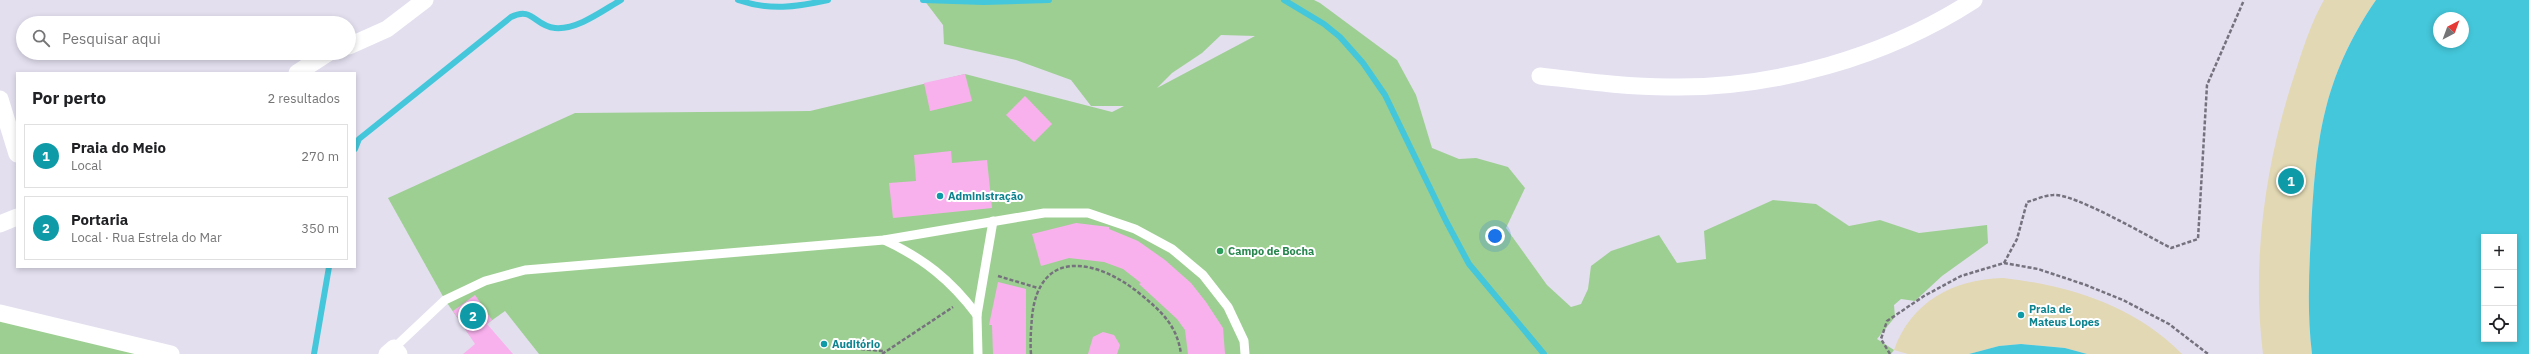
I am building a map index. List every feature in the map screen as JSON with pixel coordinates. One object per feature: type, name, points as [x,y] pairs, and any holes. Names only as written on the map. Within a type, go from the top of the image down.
[{"type":"street","points":[[356,43],[387,30],[425,0]]},
{"type":"street","points":[[1540,76],[1658,87],[1711,86],[1751,81],[1828,65],[1865,53],[1902,38],[1974,0]]},
{"type":"street","points":[[298,72],[317,60]]},
{"type":"street","points":[[0,99],[16,151]]},
{"type":"street","points":[[0,224],[16,217]]},
{"type":"street","points":[[0,314],[171,354]]},
{"type":"lane","points":[[393,352],[445,300],[485,281],[525,270],[884,240],[1044,213],[1088,213],[1136,229],[1172,249],[1203,275],[1228,307],[1244,341],[1246,354]]},
{"type":"lane","points":[[978,354],[977,315],[983,272],[993,221]]},
{"type":"lane","points":[[884,240],[911,252],[936,270],[965,299],[977,315]]},
{"type":"path","points":[[2004,263],[2017,239],[2026,202],[2054,195],[2074,200],[2120,221],[2171,248],[2198,239],[2207,85],[2244,0]]},
{"type":"path","points":[[1890,354],[1881,339],[1887,321],[1961,276],[2004,263],[2038,269],[2086,285],[2123,300],[2169,324],[2208,354]]},
{"type":"path","points":[[1031,354],[1033,308],[1038,288],[1051,274],[1062,268],[1078,265],[1095,267],[1114,275],[1159,309],[1168,319],[1177,336],[1181,354]]},
{"type":"path","points":[[983,272],[1038,288]]},
{"type":"path","points":[[882,354],[884,351],[965,299]]},
{"type":"path","points":[[849,348],[884,351]]},
{"type":"green space","points":[[924,0],[1314,0],[1397,60],[1416,95],[1432,148],[1459,159],[1476,158],[1508,167],[1525,188],[1506,228],[1547,285],[1571,307],[1581,304],[1588,289],[1591,266],[1611,251],[1659,235],[1677,263],[1706,259],[1704,231],[1773,200],[1816,204],[1849,226],[1880,220],[1919,233],[1987,225],[1988,243],[1942,276],[1915,301],[1901,299],[1894,305],[1895,317],[1877,339],[1894,350],[1891,354],[539,354],[505,311],[470,336],[445,300],[388,198],[575,113],[810,111],[965,74],[1112,112],[1124,106],[1091,106],[1071,80],[1016,60],[944,44],[943,25]],"holes":[[[1221,35],[1255,36],[1157,88],[1172,73],[1202,53]]]},
{"type":"green space","points":[[0,314],[143,354],[0,354]]},
{"type":"sand","points":[[2324,0],[2376,0],[2358,29],[2344,57],[2333,84],[2325,112],[2316,169],[2313,200],[2309,293],[2310,339],[2312,354],[2263,354],[2259,282],[2260,245],[2269,173],[2286,102],[2297,67],[2305,42]]},
{"type":"sand","name":"Praia de Mateus Lopes","points":[[2003,278],[2052,286],[2076,292],[2099,301],[2122,311],[2143,323],[2163,337],[2182,354],[2087,354],[2065,348],[2021,344],[1999,346],[1969,354],[1908,354],[1894,350],[1911,319],[1923,306],[1936,296],[1967,283],[1985,279]]},
{"type":"water","points":[[2376,0],[2529,0],[2529,354],[2312,354],[2310,339],[2309,293],[2313,200],[2316,169],[2325,112],[2333,84],[2358,29]]},
{"type":"water","points":[[2021,344],[2065,348],[2087,354],[1969,354],[1999,346]]},
{"type":"building","points":[[965,74],[972,101],[930,111],[924,83]]},
{"type":"building","points":[[1025,96],[1052,124],[1034,142],[1006,115]]},
{"type":"building","name":"Administração","points":[[951,151],[952,163],[987,160],[992,208],[893,218],[889,183],[916,181],[914,155]]},
{"type":"building","points":[[1076,223],[1109,227],[1109,229],[1138,241],[1165,260],[1191,283],[1206,302],[1223,328],[1225,354],[1188,354],[1185,330],[1177,319],[1139,284],[1141,283],[1123,269],[1104,262],[1069,258],[1041,266],[1032,234]]},
{"type":"building","points":[[998,282],[1026,289],[1026,354],[993,354],[992,325],[989,325]]},
{"type":"building","points":[[475,295],[492,320],[487,324],[513,354],[463,354],[475,344],[453,311]]},
{"type":"building","points":[[1103,332],[1114,335],[1120,345],[1117,354],[1088,354],[1093,337]]},
{"type":"waterway","points":[[356,146],[359,139],[511,17],[518,14],[529,15],[548,27],[563,28],[581,23],[621,0]]},
{"type":"waterway","points":[[738,0],[761,6],[772,7],[794,6],[828,0]]},
{"type":"waterway","points":[[923,0],[984,2],[1049,0]]},
{"type":"waterway","points":[[1284,0],[1324,24],[1340,37],[1363,63],[1385,95],[1446,221],[1469,264],[1544,354]]},
{"type":"waterway","points":[[314,354],[329,268]]},
{"type":"place","name":"Praia do Meio","points":[[2291,181]]},
{"type":"place","name":"Administração","points":[[940,196]]},
{"type":"place","name":"Campo de Bocha","points":[[1220,251]]},
{"type":"place","name":"Praia de Mateus Lopes","points":[[2021,315]]},
{"type":"place","name":"Portaria","points":[[473,316]]},
{"type":"place","name":"Auditório","points":[[824,344]]}]
